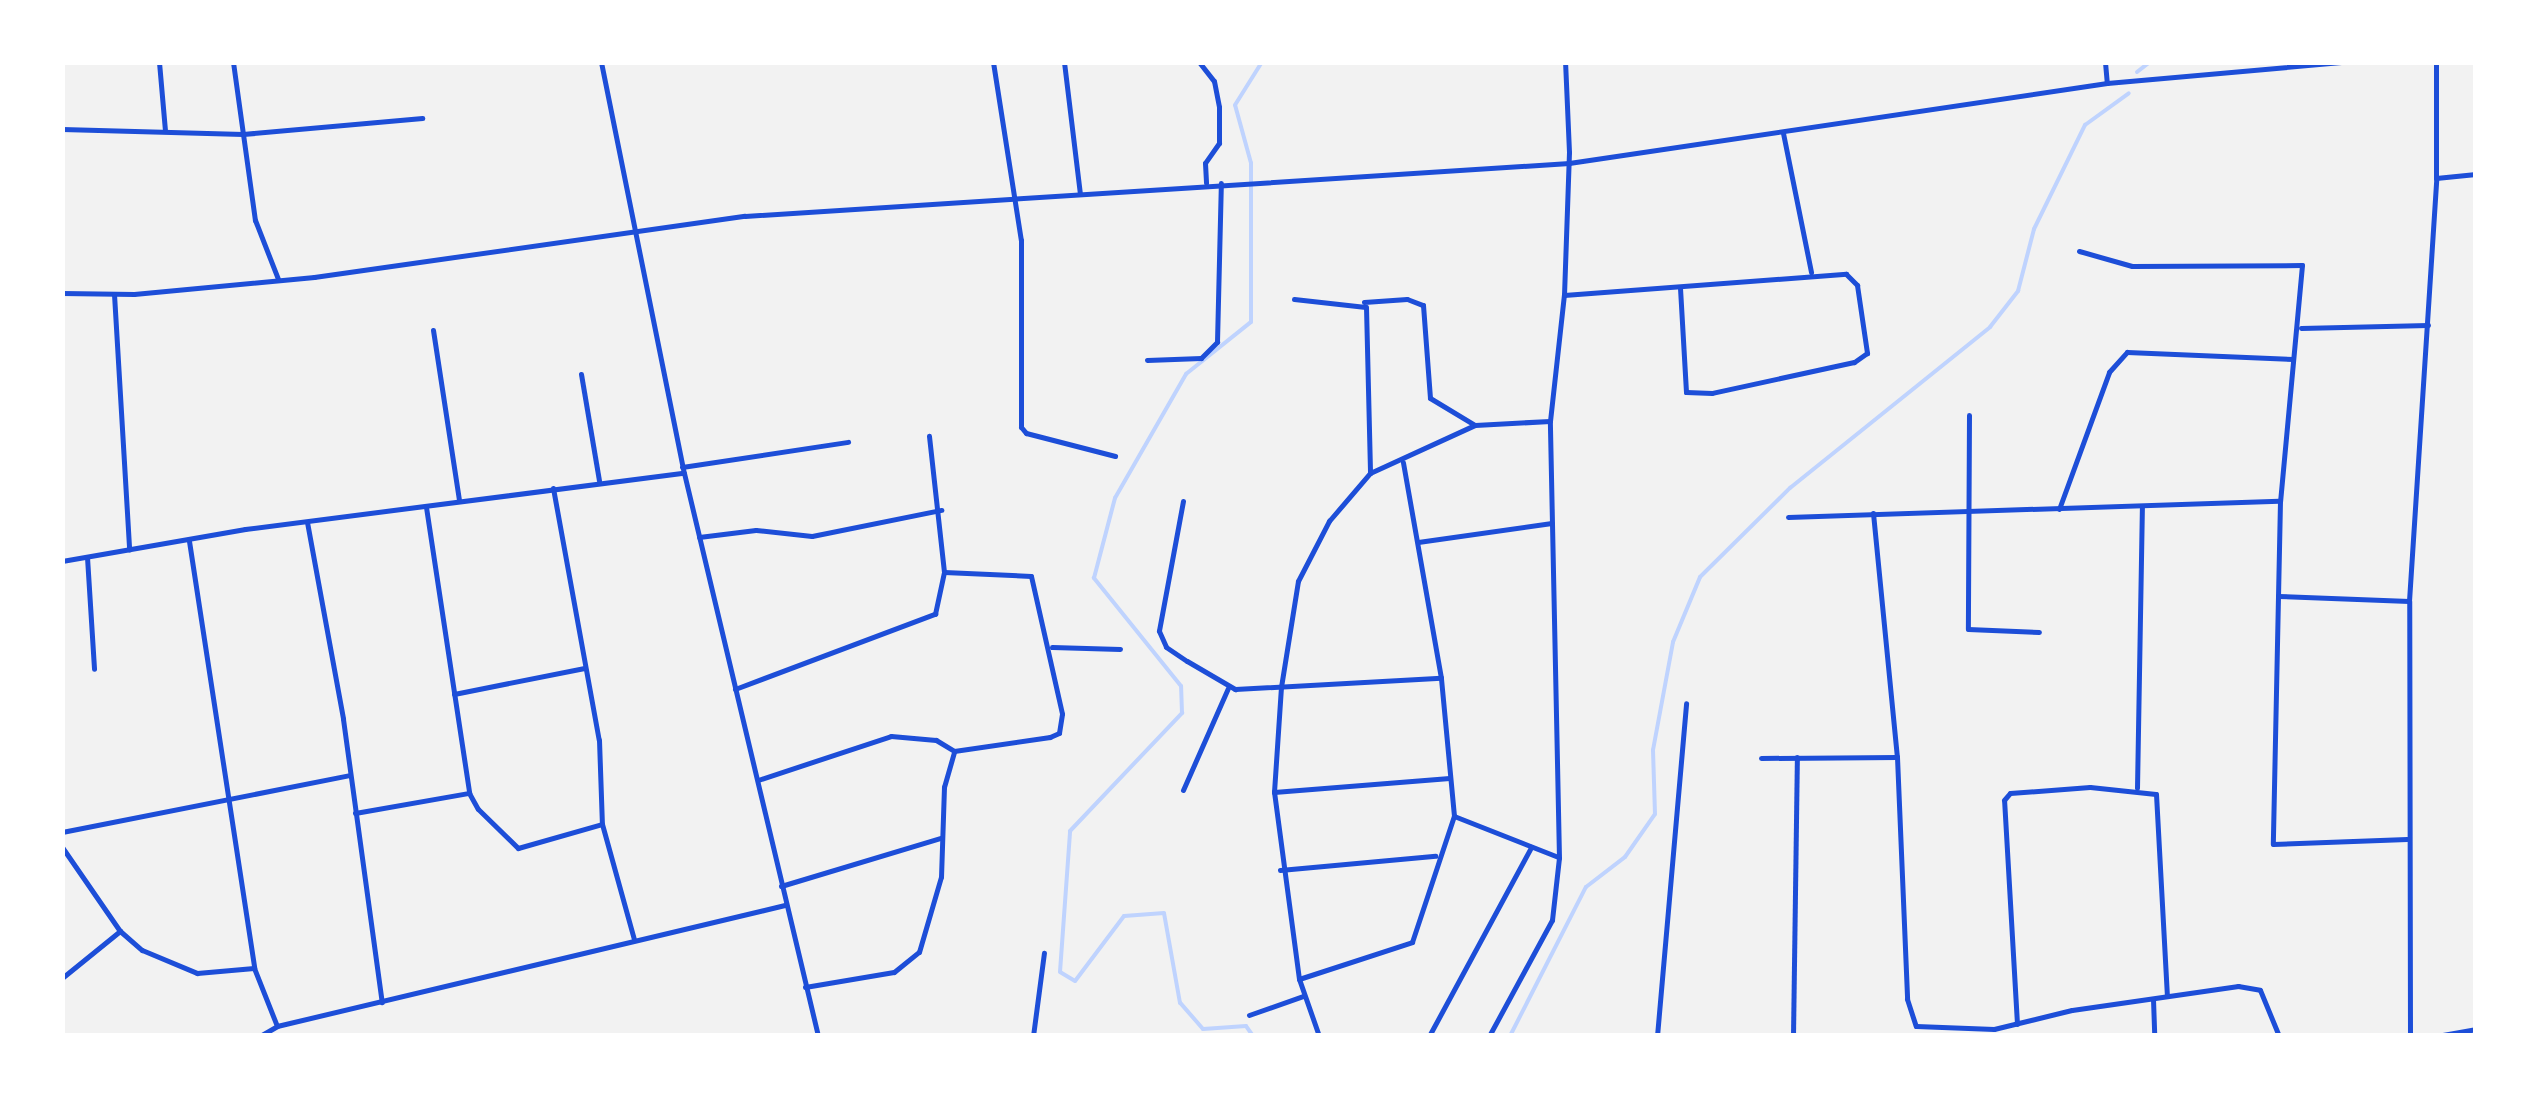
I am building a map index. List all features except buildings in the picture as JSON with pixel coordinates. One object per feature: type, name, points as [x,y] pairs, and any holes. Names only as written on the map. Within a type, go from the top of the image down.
[{"type":"street","points":[[159,62],[165,131]]},
{"type":"street","points":[[233,62],[255,220],[278,280]]},
{"type":"street","points":[[602,62],[683,470],[818,1036]]},
{"type":"street","points":[[993,62],[1017,198],[1021,426],[1026,433],[1115,456]]},
{"type":"street","points":[[1064,62],[1080,194]]},
{"type":"street","points":[[1199,62],[1214,82],[1219,107],[1220,143],[1205,163],[1206,184]]},
{"type":"street","points":[[1489,1036],[1552,920],[1559,858],[1550,420],[1564,295],[1569,163],[1565,62]]},
{"type":"street","points":[[2105,62],[2107,83]]},
{"type":"street","points":[[62,293],[114,294],[278,280],[745,216],[1267,178],[1569,163],[2107,83],[2344,62]]},
{"type":"street","points":[[2410,1036],[2406,840],[2409,601],[2436,178],[2436,62]]},
{"type":"street","points":[[62,129],[242,134],[422,118]]},
{"type":"street","points":[[1783,133],[1811,273]]},
{"type":"street","points":[[2436,178],[2476,174]]},
{"type":"street","points":[[1147,360],[1201,358],[1218,342],[1223,182]]},
{"type":"street","points":[[2079,251],[2132,266],[2298,264],[2305,269],[2280,501],[2273,844],[2406,840]]},
{"type":"street","points":[[1564,295],[1680,288],[1811,273],[1854,277],[1868,346],[1863,359],[1700,395],[1684,384],[1680,288]]},
{"type":"street","points":[[114,294],[129,550]]},
{"type":"street","points":[[1294,300],[1407,299],[1423,305],[1430,398],[1475,425]]},
{"type":"street","points":[[1362,302],[1370,473]]},
{"type":"street","points":[[2301,328],[2428,325]]},
{"type":"street","points":[[432,330],[459,500]]},
{"type":"street","points":[[2059,509],[2102,388],[2126,352],[2293,360]]},
{"type":"street","points":[[581,374],[600,480]]},
{"type":"street","points":[[1969,415],[1970,632],[2039,632]]},
{"type":"street","points":[[1320,1036],[1299,979],[1280,870],[1274,792],[1281,687],[1298,581],[1328,523],[1370,473],[1403,462],[1475,425],[1550,420]]},
{"type":"street","points":[[736,689],[930,618],[940,602],[944,572],[941,510],[929,436]]},
{"type":"street","points":[[62,561],[848,442]]},
{"type":"street","points":[[1299,979],[1412,942],[1435,856],[1454,816],[1441,678],[1403,462]]},
{"type":"street","points":[[554,488],[598,740],[602,824],[634,939]]},
{"type":"street","points":[[1183,500],[1160,637],[1228,688],[1441,678]]},
{"type":"street","points":[[1788,516],[2280,501]]},
{"type":"street","points":[[426,506],[469,794],[518,848],[602,824]]},
{"type":"street","points":[[2137,788],[2142,506]]},
{"type":"street","points":[[699,537],[756,530],[812,536],[941,510]]},
{"type":"street","points":[[1873,512],[1896,757],[1911,1017],[1916,1026],[1938,1031],[2017,1024],[2153,998],[2252,987],[2267,998],[2278,1036]]},
{"type":"street","points":[[307,522],[382,1002]]},
{"type":"street","points":[[1418,542],[1552,523]]},
{"type":"street","points":[[189,541],[254,968],[277,1026]]},
{"type":"street","points":[[87,556],[94,669]]},
{"type":"street","points":[[757,780],[891,736],[936,740],[954,751],[1059,733],[1061,690],[1052,647],[1026,571],[944,572]]},
{"type":"street","points":[[2278,596],[2409,601]]},
{"type":"street","points":[[1052,647],[1120,649]]},
{"type":"street","points":[[454,694],[584,668]]},
{"type":"street","points":[[1183,790],[1228,688]]},
{"type":"street","points":[[1657,1036],[1686,703]]},
{"type":"street","points":[[805,988],[894,972],[912,962],[941,877],[940,838],[954,751]]},
{"type":"street","points":[[1761,758],[1896,757]]},
{"type":"street","points":[[1794,1036],[1797,758]]},
{"type":"street","points":[[62,832],[226,796],[349,775]]},
{"type":"street","points":[[1274,792],[1449,778]]},
{"type":"street","points":[[2017,1024],[2006,795],[2137,788],[2158,799],[2167,996]]},
{"type":"street","points":[[355,812],[469,794]]},
{"type":"street","points":[[1454,816],[1559,858]]},
{"type":"street","points":[[780,887],[940,838]]},
{"type":"street","points":[[1429,1036],[1531,846]]},
{"type":"street","points":[[62,847],[120,932],[142,950],[197,973],[254,968]]},
{"type":"street","points":[[1280,870],[1435,856]]},
{"type":"street","points":[[260,1036],[277,1026],[784,905]]},
{"type":"street","points":[[62,978],[120,932]]},
{"type":"street","points":[[1033,1036],[1044,952]]},
{"type":"street","points":[[1250,1016],[1303,996]]},
{"type":"street","points":[[2153,998],[2154,1036]]},
{"type":"street","points":[[2437,1036],[2476,1030]]},
{"type":"waterway","points":[[1253,1036],[1246,1026],[1203,1029],[1180,1003],[1164,913],[1124,916],[1075,981],[1060,972],[1070,831],[1182,713],[1181,686],[1094,578],[1115,498],[1186,374],[1251,322],[1251,163],[1235,105],[1262,62]]},
{"type":"waterway","points":[[2137,72],[2150,62]]},
{"type":"waterway","points":[[1510,1036],[1586,887],[1625,857],[1655,814],[1653,750],[1673,642],[1700,577],[1790,488],[1990,327],[2018,291],[2034,229],[2085,125],[2129,93]]}]
